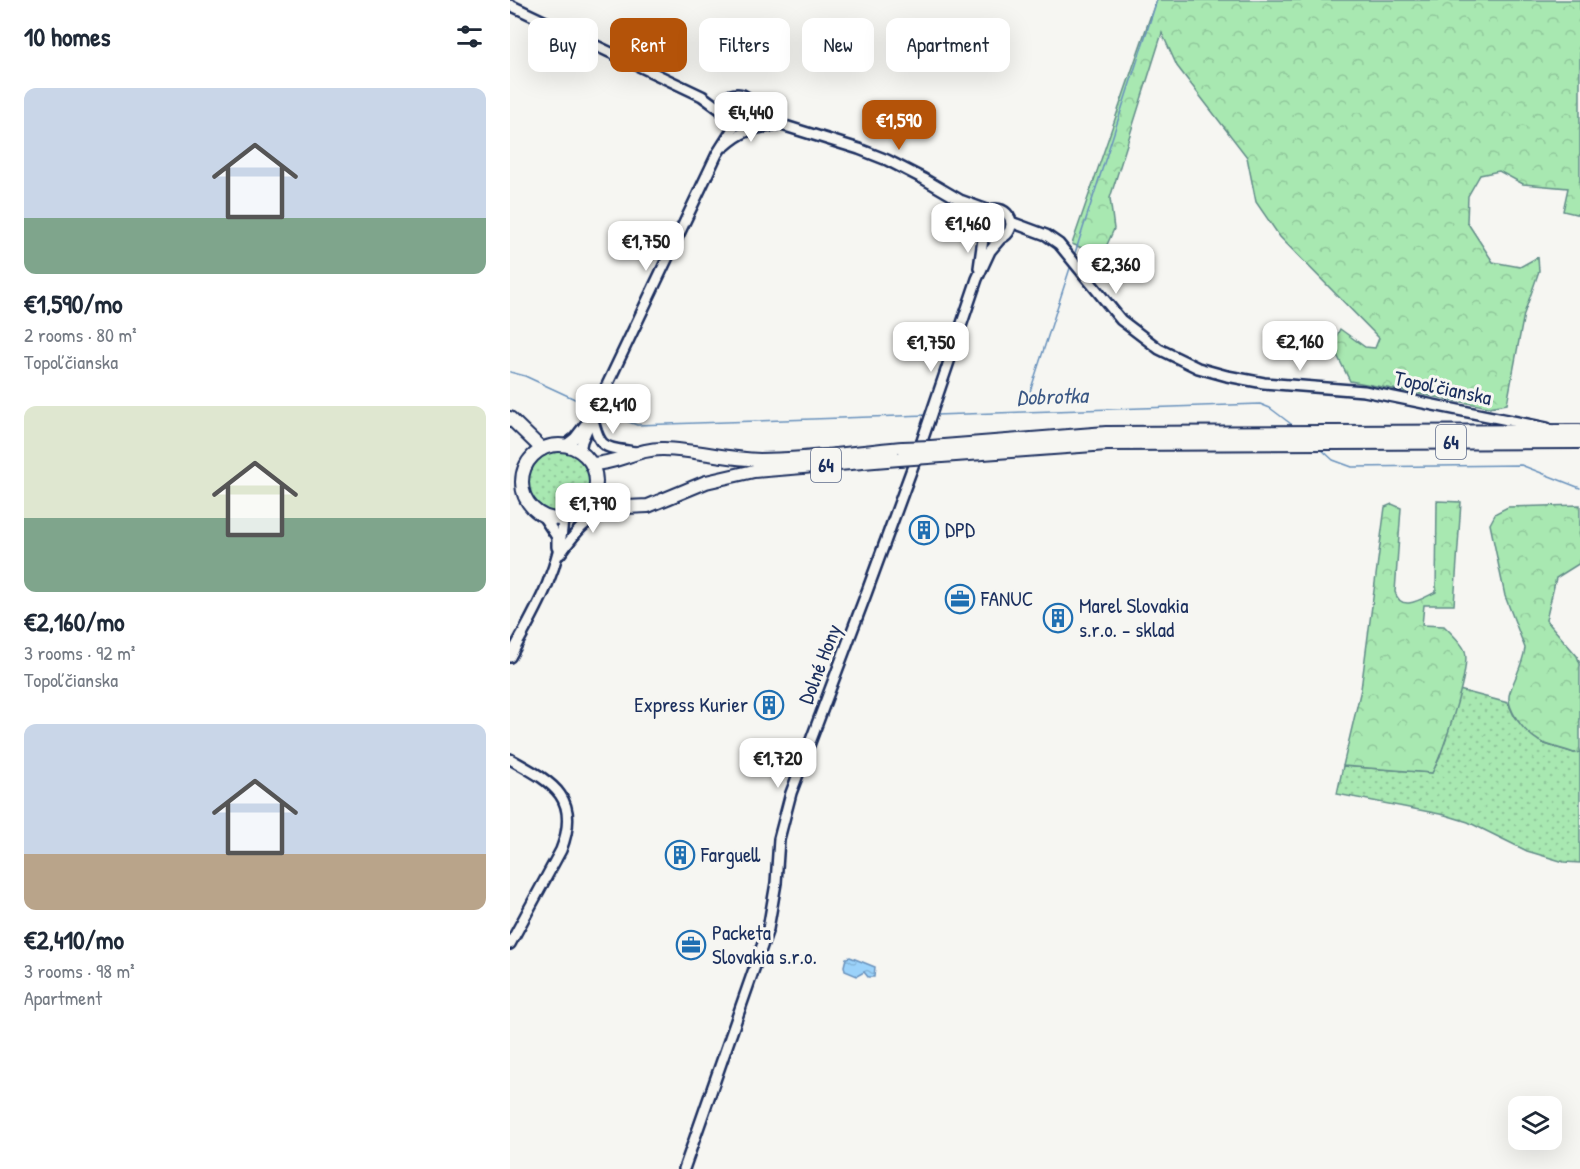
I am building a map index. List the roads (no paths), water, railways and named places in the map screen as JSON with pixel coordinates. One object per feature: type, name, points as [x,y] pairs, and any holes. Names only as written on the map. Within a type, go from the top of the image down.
[{"type":"main road","points":[[511,424],[542,449]]},
{"type":"main road","points":[[511,424],[525,443],[532,458]]},
{"type":"main road","name":"64","points":[[929,452],[1106,433],[1580,431]]},
{"type":"main road","name":"64","points":[[592,464],[608,463],[634,452],[664,449],[731,459],[762,460],[1107,444],[1580,441]]},
{"type":"main road","points":[[550,446],[566,446],[580,451],[592,464],[597,485],[589,505],[582,512],[563,520],[543,516],[531,506],[523,489],[525,470],[532,458],[542,449],[550,446]]},
{"type":"main road","name":"64","points":[[589,505],[648,506],[706,482],[754,471],[901,454]]},
{"type":"street","points":[[510,5],[702,96],[722,110],[731,122],[744,123],[749,119],[753,108]]},
{"type":"street","points":[[722,110],[725,99],[730,95],[742,94],[747,97],[753,108],[782,125]]},
{"type":"street","points":[[702,96],[725,99]]},
{"type":"street","points":[[749,119],[782,125],[859,149],[924,178],[960,201],[990,212]]},
{"type":"street","points":[[580,451],[592,416],[731,122]]},
{"type":"street","points":[[717,154],[750,128],[782,125]]},
{"type":"street","points":[[960,201],[991,238],[1001,238],[1008,233],[1011,222],[1003,211],[996,210],[984,216],[983,227]]},
{"type":"street","name":"Topoľčianska","points":[[1011,222],[1046,235],[1059,244],[1120,320],[1159,350],[1198,368],[1264,383],[1364,391],[1564,431]]},
{"type":"street","name":"Dolné Hony","points":[[977,279],[983,227]]},
{"type":"street","name":"Dolné Hony","points":[[684,1169],[768,928],[774,900],[779,839],[791,793],[927,426],[977,279],[990,251],[1001,238]]},
{"type":"street","points":[[566,446],[592,416]]},
{"type":"street","points":[[592,416],[597,436],[602,444],[612,449],[634,452]]},
{"type":"street","points":[[557,558],[576,531],[586,522],[627,507]]},
{"type":"street","points":[[543,516],[557,537],[557,558]]},
{"type":"street","points":[[510,657],[546,591],[557,558],[563,520]]},
{"type":"street","points":[[510,759],[545,779],[563,797],[568,814],[567,833],[561,850],[510,944]]},
{"type":"water","points":[[850,957],[875,967],[874,977],[868,977],[864,972],[857,976],[845,971],[846,958]]},
{"type":"waterway","points":[[1074,256],[1157,0]]},
{"type":"waterway","points":[[1027,401],[1071,265]]},
{"type":"waterway","name":"Dobrotka","points":[[510,372],[525,376],[592,407]]},
{"type":"waterway","name":"Dobrotka","points":[[935,415],[1260,404],[1270,408],[1295,427]]},
{"type":"waterway","name":"Dobrotka","points":[[599,411],[637,425],[927,415]]},
{"type":"waterway","name":"Dobrotka","points":[[1321,449],[1333,460],[1352,467],[1521,465],[1580,488]]},
{"type":"place","name":"DPD","points":[[924,530]]},
{"type":"place","name":"FANUC","points":[[960,599]]},
{"type":"place","name":"Marel Slovakia s.r.o. - sklad","points":[[1058,618]]},
{"type":"place","name":"Express Kurier","points":[[769,705]]},
{"type":"place","name":"Farguell","points":[[680,855]]},
{"type":"place","name":"Packeta Slovakia s.r.o.","points":[[691,945]]}]
